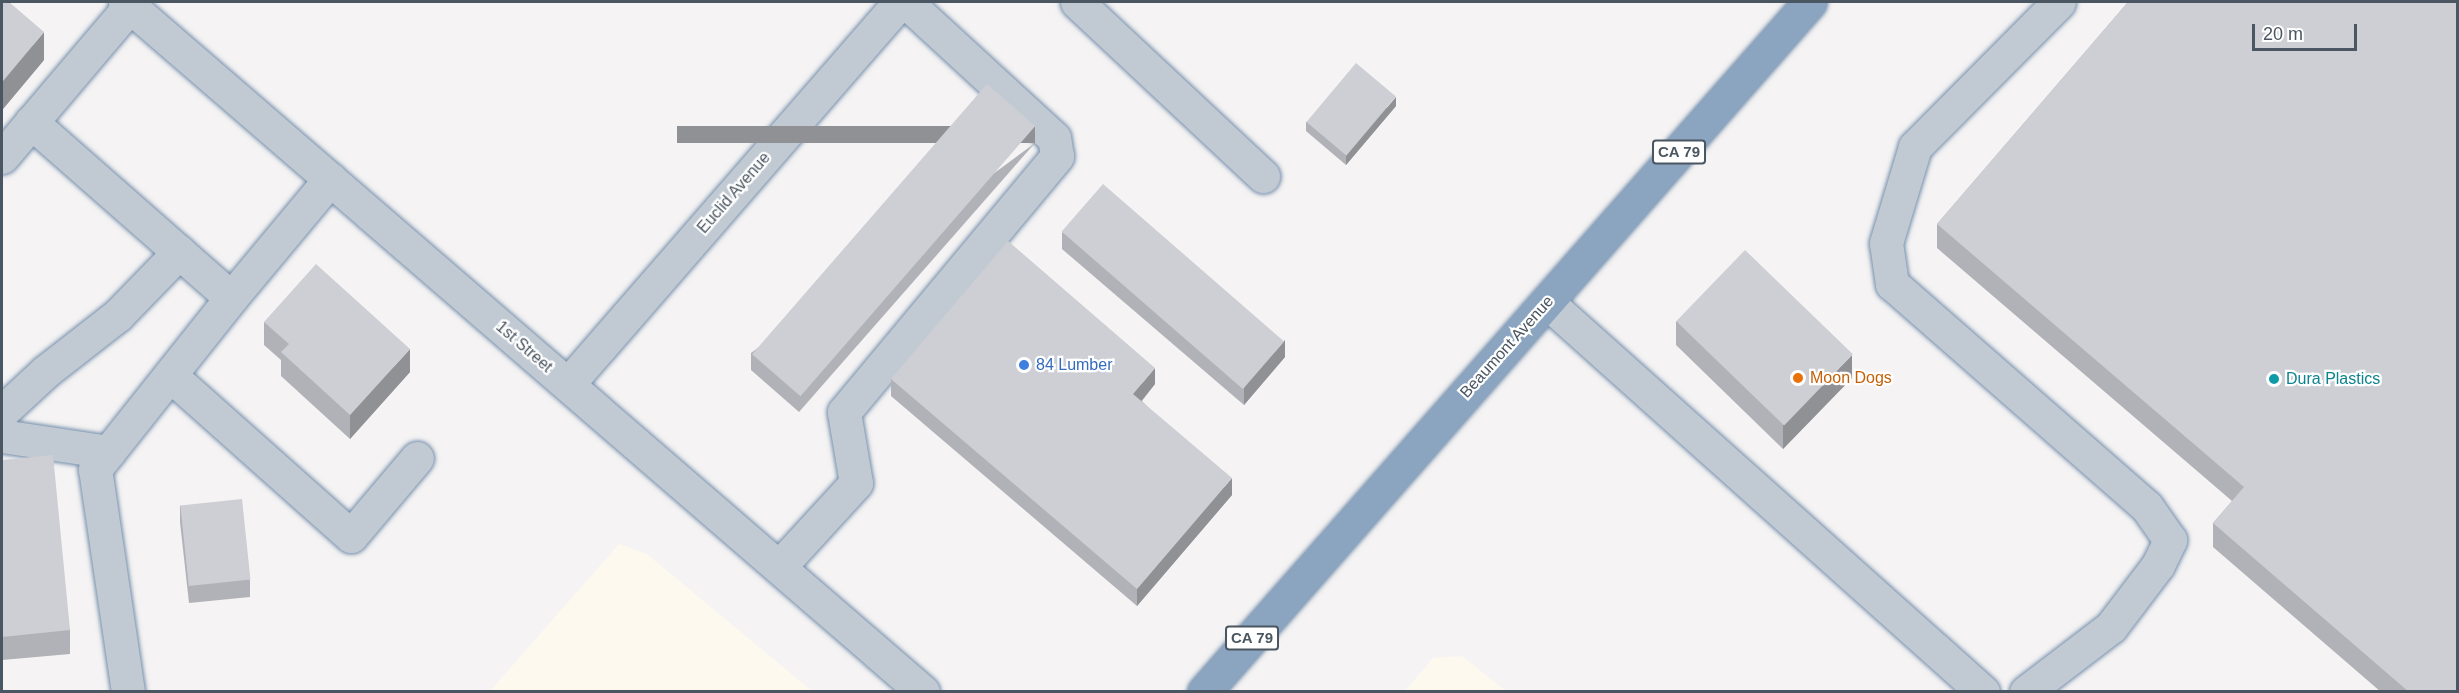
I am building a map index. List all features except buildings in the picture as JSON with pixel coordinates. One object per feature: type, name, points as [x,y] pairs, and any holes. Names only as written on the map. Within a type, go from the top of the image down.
[{"type":"highway","name":"Beaumont Avenue","points":[[1204,692],[1810,2]]},
{"type":"street","name":"Euclid Avenue","points":[[568,384],[900,2]]},
{"type":"street","points":[[779,567],[856,483],[844,412],[1057,156],[1054,138],[906,2]]},
{"type":"street","points":[[1077,2],[1263,176]]},
{"type":"street","points":[[2026,692],[2111,627],[2158,565],[2170,540],[2147,507],[1892,284],[1886,243],[1915,147],[2059,2]]},
{"type":"street","name":"1st Street","points":[[128,4],[923,692]]},
{"type":"street","points":[[2,157],[128,4]]},
{"type":"street","points":[[31,122],[231,298]]},
{"type":"street","points":[[128,692],[95,469],[231,298],[330,179]]},
{"type":"street","points":[[2,412],[45,372],[118,315],[179,252]]},
{"type":"street","points":[[1547,302],[1983,692]]},
{"type":"street","points":[[170,375],[351,536],[417,458]]},
{"type":"street","points":[[2,436],[109,452]]},
{"type":"shaded area","points":[[619,544],[647,554],[812,691],[490,691]]},
{"type":"shaded area","points":[[1462,656],[1506,691],[1405,691],[1433,658]]},
{"type":"place","name":"84 Lumber","points":[[1024,365]]},
{"type":"place","name":"Moon Dogs","points":[[1798,378]]},
{"type":"place","name":"Dura Plastics","points":[[2274,379]]}]
